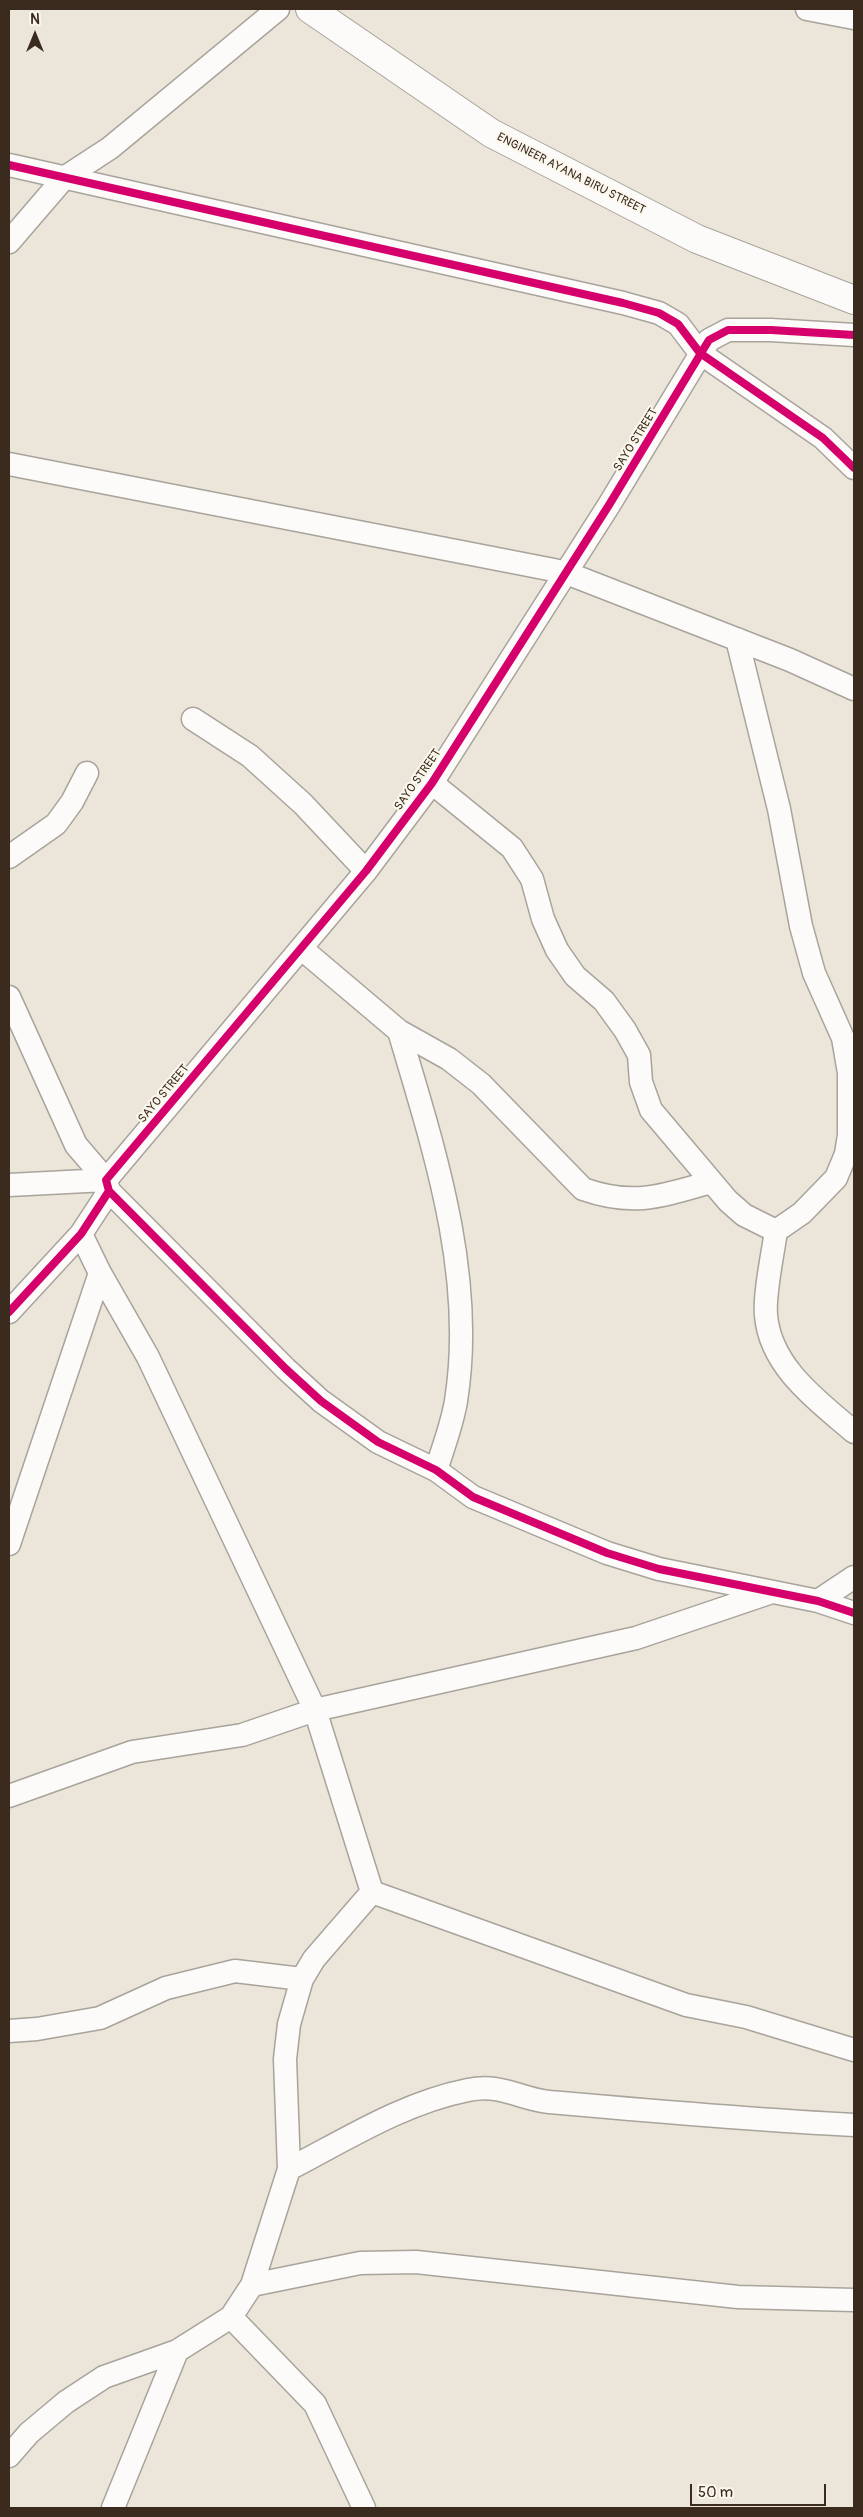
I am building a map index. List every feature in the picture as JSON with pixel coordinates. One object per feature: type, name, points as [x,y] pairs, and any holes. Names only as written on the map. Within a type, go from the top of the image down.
[{"type":"main road","name":"ENGINEER AYANA BIRU STREET","points":[[310,9],[491,133],[697,239],[854,300]]},
{"type":"street","points":[[9,242],[64,178],[110,148],[278,9]]},
{"type":"street","points":[[807,9],[854,18]]},
{"type":"street","points":[[9,165],[622,302],[659,313],[678,324],[700,353],[823,438],[854,468]]},
{"type":"street","name":"SAYO STREET","points":[[9,1312],[81,1234],[108,1185],[366,871],[432,783],[674,399],[709,340],[728,330],[772,330],[854,336]]},
{"type":"street","points":[[9,464],[564,572],[737,639],[854,689]]},
{"type":"street","points":[[737,639],[779,809],[801,926],[814,973],[843,1038],[849,1072],[848,1145],[846,1154],[836,1178],[802,1213],[776,1231],[766,1314],[770,1339],[786,1366],[803,1388],[854,1432]]},
{"type":"street","points":[[193,719],[250,756],[303,804],[366,871]]},
{"type":"street","points":[[9,857],[56,824],[72,802],[87,773]]},
{"type":"street","points":[[432,783],[512,848],[532,879],[543,919],[558,950],[575,976],[604,1001],[639,1055],[641,1082],[651,1110],[728,1201],[744,1214],[776,1231]]},
{"type":"street","points":[[302,949],[399,1031],[448,1059],[481,1084],[584,1189],[606,1197],[632,1200],[657,1197],[711,1182]]},
{"type":"street","points":[[9,997],[76,1145],[108,1185],[286,1369],[321,1401],[378,1442],[436,1470],[473,1497],[607,1553],[659,1569],[774,1591],[854,1612]]},
{"type":"street","points":[[399,1031],[427,1126],[457,1258],[460,1352],[456,1401],[436,1470]]},
{"type":"street","points":[[9,1185],[108,1185]]},
{"type":"street","points":[[81,1234],[100,1273],[148,1358],[315,1710],[372,1892]]},
{"type":"street","points":[[9,1544],[100,1273]]},
{"type":"street","points":[[818,1601],[854,1577]]},
{"type":"street","points":[[9,1796],[132,1752],[242,1735],[315,1710],[636,1638],[774,1591]]},
{"type":"street","points":[[9,2456],[36,2427],[66,2402],[104,2377],[177,2351],[231,2317],[252,2285],[289,2169],[285,2059],[289,2024],[302,1979],[314,1959],[372,1892]]},
{"type":"street","points":[[372,1892],[686,2005],[746,2017],[854,2050]]},
{"type":"street","points":[[9,2031],[37,2029],[100,2018],[166,1988],[235,1971],[302,1979]]},
{"type":"street","points":[[289,2169],[397,2112],[428,2100],[470,2089],[504,2089],[542,2101],[754,2120],[854,2124]]},
{"type":"street","points":[[252,2285],[360,2263],[416,2262],[738,2297],[854,2300]]},
{"type":"street","points":[[231,2317],[315,2404],[364,2508]]},
{"type":"street","points":[[112,2508],[177,2351]]},
{"type":"cycle path","points":[[9,165],[623,303],[659,313],[678,324],[700,353],[823,438],[854,468]]},
{"type":"cycle path","points":[[9,1312],[81,1234],[109,1191],[106,1180],[366,871],[432,783],[609,505],[709,340],[728,330],[771,330],[854,335]]},
{"type":"cycle path","points":[[109,1191],[286,1369],[321,1401],[378,1442],[436,1470],[473,1497],[607,1553],[659,1569],[818,1601],[854,1613]]}]
